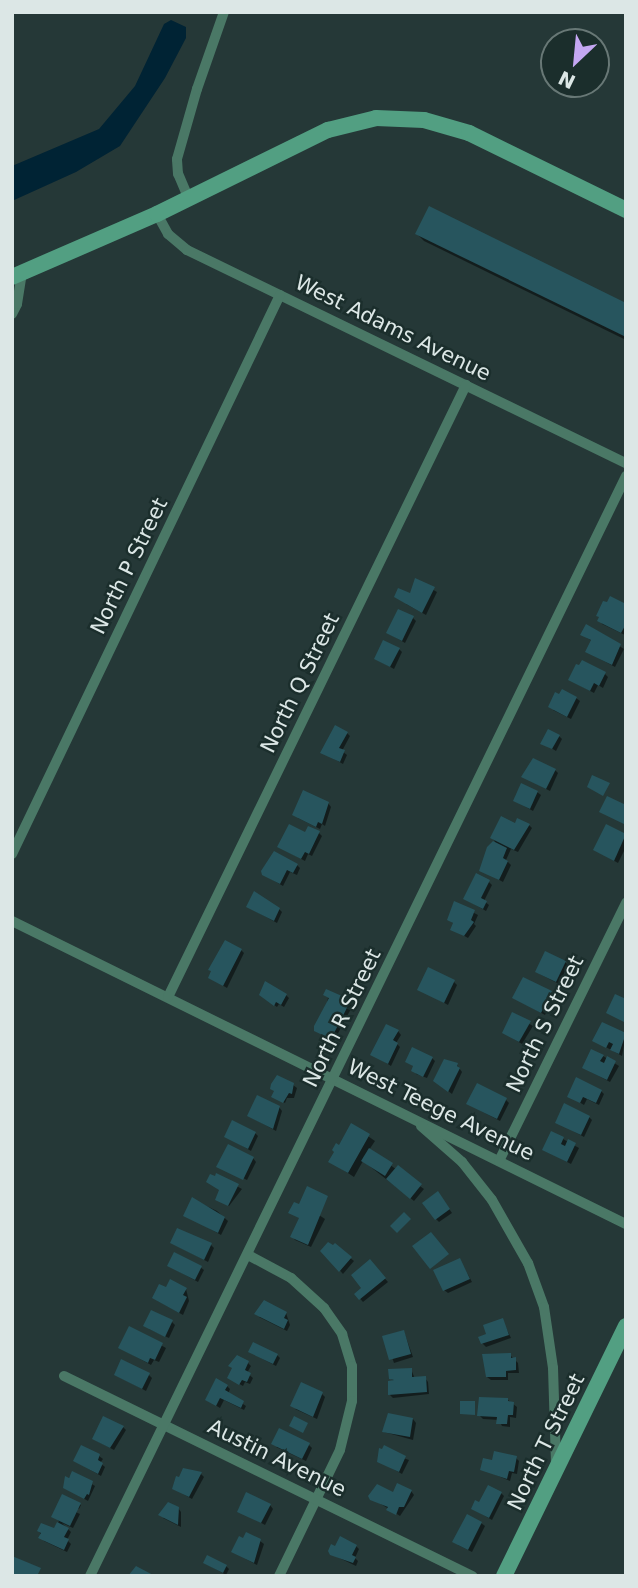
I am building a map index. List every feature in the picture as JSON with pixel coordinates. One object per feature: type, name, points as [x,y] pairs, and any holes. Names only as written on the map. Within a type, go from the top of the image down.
[{"type":"street","points":[[188,197],[178,174],[177,159],[220,14]]},
{"type":"street","points":[[12,314],[17,304],[17,274],[157,214],[328,130],[376,118],[424,120],[469,133],[626,209]]},
{"type":"street","name":"West Adams Avenue","points":[[157,214],[168,234],[187,250],[626,463]]},
{"type":"street","name":"North P Street","points":[[12,854],[280,295]]},
{"type":"street","name":"North Q Street","points":[[168,997],[466,385]]},
{"type":"street","name":"North R Street","points":[[90,1576],[626,476]]},
{"type":"street","name":"North S Street","points":[[499,1161],[626,903]]},
{"type":"street","name":"West Teege Avenue","points":[[12,921],[626,1223]]},
{"type":"street","points":[[411,1117],[461,1163],[492,1200],[528,1263],[544,1307],[553,1368],[556,1469]]},
{"type":"street","points":[[248,1255],[291,1278],[314,1297],[333,1320],[348,1349],[352,1366],[351,1412],[340,1450],[279,1576]]},
{"type":"street","name":"North T Street","points":[[504,1576],[626,1326]]},
{"type":"street","name":"Austin Avenue","points":[[64,1376],[165,1423],[473,1576]]},
{"type":"water","points":[[171,20],[186,27],[186,38],[165,78],[120,146],[76,172],[12,201],[12,166],[99,129],[135,86],[164,24]]},
{"type":"building","points":[[429,206],[626,303],[626,337],[415,234]]},
{"type":"building","points":[[415,578],[435,587],[422,613],[394,597],[398,588],[410,593]]},
{"type":"building","points":[[610,596],[626,604],[626,624],[621,633],[597,621],[599,617],[596,616],[603,601],[607,602]]},
{"type":"building","points":[[398,609],[414,616],[402,641],[386,633]]},
{"type":"building","points":[[586,624],[621,644],[612,665],[585,652],[591,640],[580,635]]},
{"type":"building","points":[[383,640],[400,648],[390,667],[374,659]]},
{"type":"building","points":[[582,660],[606,672],[599,686],[594,683],[590,691],[568,680],[576,664],[579,665]]},
{"type":"building","points":[[562,689],[577,697],[567,717],[548,707],[555,692],[559,694]]},
{"type":"building","points":[[335,725],[348,732],[339,748],[345,750],[340,762],[320,753]]},
{"type":"building","points":[[548,729],[560,735],[552,749],[540,744]]},
{"type":"building","points":[[533,758],[556,769],[546,789],[521,777]]},
{"type":"building","points":[[592,775],[610,783],[603,796],[587,787]]},
{"type":"building","points":[[521,783],[538,791],[530,809],[513,801]]},
{"type":"building","points":[[303,790],[329,802],[322,824],[318,822],[316,827],[292,815]]},
{"type":"building","points":[[607,796],[626,805],[626,825],[599,812]]},
{"type":"building","points":[[501,816],[515,823],[517,818],[530,824],[514,850],[490,838]]},
{"type":"building","points":[[289,824],[305,832],[308,826],[320,831],[309,854],[305,852],[301,859],[277,847]]},
{"type":"building","points":[[606,824],[626,834],[614,861],[593,850]]},
{"type":"building","points":[[493,841],[507,848],[503,858],[508,861],[499,880],[479,871],[487,847]]},
{"type":"building","points":[[274,851],[298,864],[293,873],[287,870],[280,884],[262,875],[261,871]]},
{"type":"building","points":[[476,873],[490,880],[481,898],[487,901],[483,909],[463,899]]},
{"type":"building","points":[[254,891],[280,908],[274,921],[246,907]]},
{"type":"building","points":[[454,901],[475,910],[471,920],[474,922],[464,936],[450,930],[453,923],[447,920]]},
{"type":"building","points":[[225,940],[242,949],[223,986],[208,978],[211,971],[208,970]]},
{"type":"building","points":[[545,951],[566,961],[556,982],[535,972]]},
{"type":"building","points":[[428,967],[455,980],[444,1003],[417,990]]},
{"type":"building","points":[[523,977],[552,991],[541,1013],[512,998]]},
{"type":"building","points":[[265,981],[287,994],[281,1005],[276,1002],[274,1006],[259,995]]},
{"type":"building","points":[[326,989],[351,1000],[331,1039],[314,1031],[329,998],[323,995]]},
{"type":"building","points":[[615,994],[626,999],[626,1023],[606,1013]]},
{"type":"building","points":[[512,1012],[531,1021],[519,1042],[502,1033]]},
{"type":"building","points":[[602,1022],[626,1033],[619,1054],[610,1050],[613,1044],[609,1042],[606,1048],[592,1041]]},
{"type":"building","points":[[386,1024],[399,1030],[393,1040],[398,1043],[388,1064],[370,1055]]},
{"type":"building","points":[[412,1047],[433,1057],[423,1077],[411,1071],[413,1066],[405,1062]]},
{"type":"building","points":[[591,1049],[604,1055],[600,1061],[604,1063],[607,1056],[616,1061],[607,1080],[582,1068]]},
{"type":"building","points":[[444,1059],[458,1063],[460,1068],[448,1092],[433,1081]]},
{"type":"building","points":[[277,1075],[294,1083],[292,1094],[289,1093],[283,1103],[271,1097],[274,1091],[270,1089],[271,1084]]},
{"type":"building","points":[[576,1077],[602,1090],[596,1103],[583,1097],[580,1103],[567,1097]]},
{"type":"building","points":[[477,1083],[507,1098],[497,1119],[466,1104]]},
{"type":"building","points":[[257,1095],[280,1106],[273,1129],[247,1116]]},
{"type":"building","points":[[564,1103],[590,1116],[581,1135],[555,1123]]},
{"type":"building","points":[[232,1120],[256,1132],[248,1149],[224,1137]]},
{"type":"building","points":[[351,1123],[370,1134],[348,1173],[328,1162],[336,1143],[339,1145]]},
{"type":"building","points":[[551,1131],[564,1137],[561,1144],[565,1146],[568,1139],[576,1143],[567,1162],[542,1150]]},
{"type":"building","points":[[228,1144],[254,1157],[243,1180],[216,1167]]},
{"type":"building","points":[[369,1148],[393,1163],[385,1176],[361,1161]]},
{"type":"building","points":[[398,1165],[422,1184],[410,1199],[386,1179]]},
{"type":"building","points":[[216,1173],[239,1184],[228,1206],[215,1200],[219,1190],[206,1182],[210,1174],[215,1176]]},
{"type":"building","points":[[307,1186],[328,1196],[308,1245],[290,1237],[299,1218],[288,1213],[294,1202],[299,1204]]},
{"type":"building","points":[[438,1191],[450,1209],[435,1220],[422,1203]]},
{"type":"building","points":[[192,1197],[225,1217],[218,1233],[183,1216]]},
{"type":"building","points":[[404,1212],[411,1219],[397,1233],[390,1226]]},
{"type":"building","points":[[177,1228],[212,1243],[204,1260],[170,1243]]},
{"type":"building","points":[[431,1232],[449,1254],[430,1269],[412,1246]]},
{"type":"building","points":[[328,1242],[333,1245],[335,1243],[352,1257],[339,1272],[320,1251]]},
{"type":"building","points":[[174,1252],[202,1266],[195,1280],[167,1266]]},
{"type":"building","points":[[460,1258],[470,1279],[443,1291],[433,1270]]},
{"type":"building","points":[[370,1259],[386,1278],[359,1300],[354,1294],[361,1288],[351,1275]]},
{"type":"building","points":[[170,1279],[187,1288],[183,1295],[187,1297],[179,1313],[152,1298],[159,1284],[166,1287]]},
{"type":"building","points":[[264,1300],[287,1312],[284,1318],[288,1320],[284,1329],[254,1314]]},
{"type":"building","points":[[151,1310],[173,1320],[165,1337],[143,1326]]},
{"type":"building","points":[[503,1318],[509,1335],[481,1344],[478,1337],[486,1334],[483,1325]]},
{"type":"building","points":[[129,1326],[163,1343],[155,1360],[150,1358],[148,1363],[118,1348]]},
{"type":"building","points":[[404,1330],[411,1354],[389,1360],[382,1336]]},
{"type":"building","points":[[253,1342],[278,1354],[273,1364],[248,1352]]},
{"type":"building","points":[[511,1353],[511,1358],[516,1357],[516,1370],[506,1371],[506,1377],[486,1377],[482,1354]]},
{"type":"building","points":[[237,1355],[249,1361],[245,1370],[251,1373],[247,1382],[242,1380],[239,1385],[227,1378],[232,1368],[228,1366]]},
{"type":"building","points":[[121,1359],[150,1373],[142,1389],[114,1375]]},
{"type":"building","points":[[412,1368],[412,1377],[426,1376],[427,1392],[388,1395],[388,1381],[394,1380],[389,1379],[388,1369]]},
{"type":"building","points":[[216,1378],[228,1385],[225,1390],[244,1401],[241,1408],[220,1398],[216,1406],[205,1400]]},
{"type":"building","points":[[301,1382],[323,1392],[313,1417],[290,1406]]},
{"type":"building","points":[[479,1397],[508,1398],[508,1401],[514,1402],[513,1415],[508,1415],[507,1424],[496,1424],[497,1417],[477,1416]]},
{"type":"building","points":[[460,1401],[475,1401],[475,1415],[460,1414]]},
{"type":"building","points":[[388,1413],[413,1418],[410,1437],[382,1432]]},
{"type":"building","points":[[103,1416],[124,1426],[110,1448],[92,1439]]},
{"type":"building","points":[[294,1416],[308,1423],[303,1433],[289,1426]]},
{"type":"building","points":[[279,1428],[310,1443],[302,1459],[271,1444]]},
{"type":"building","points":[[81,1445],[100,1454],[98,1460],[103,1463],[98,1474],[73,1461]]},
{"type":"building","points":[[384,1445],[406,1456],[399,1472],[377,1462],[379,1448],[382,1449]]},
{"type":"building","points":[[494,1451],[517,1456],[514,1472],[509,1471],[507,1479],[480,1470],[483,1458],[492,1460]]},
{"type":"building","points":[[183,1468],[202,1472],[189,1497],[172,1489],[176,1476],[179,1477]]},
{"type":"building","points":[[72,1471],[93,1481],[89,1495],[84,1499],[63,1488],[65,1476],[69,1478]]},
{"type":"building","points":[[397,1483],[412,1490],[404,1507],[399,1507],[396,1515],[386,1510],[388,1507],[370,1500],[368,1496],[377,1484],[393,1492]]},
{"type":"building","points":[[488,1485],[502,1492],[489,1518],[471,1509],[475,1500],[479,1502]]},
{"type":"building","points":[[246,1492],[271,1504],[261,1523],[237,1512]]},
{"type":"building","points":[[62,1494],[81,1503],[70,1526],[51,1517]]},
{"type":"building","points":[[168,1502],[179,1507],[178,1525],[158,1515]]},
{"type":"building","points":[[467,1514],[482,1522],[468,1550],[452,1542]]},
{"type":"building","points":[[57,1522],[69,1528],[64,1537],[69,1539],[64,1550],[38,1538],[41,1533],[37,1531],[41,1523],[54,1528]]},
{"type":"building","points":[[246,1532],[261,1539],[254,1563],[231,1552],[239,1536],[243,1538]]},
{"type":"building","points":[[340,1536],[357,1545],[352,1555],[356,1557],[353,1563],[330,1555],[328,1551],[331,1544],[335,1546]]},
{"type":"building","points":[[207,1555],[227,1565],[223,1573],[203,1563]]},
{"type":"building","points":[[12,1556],[41,1568],[37,1576],[12,1576]]},
{"type":"building","points":[[136,1566],[155,1576],[128,1576]]}]
